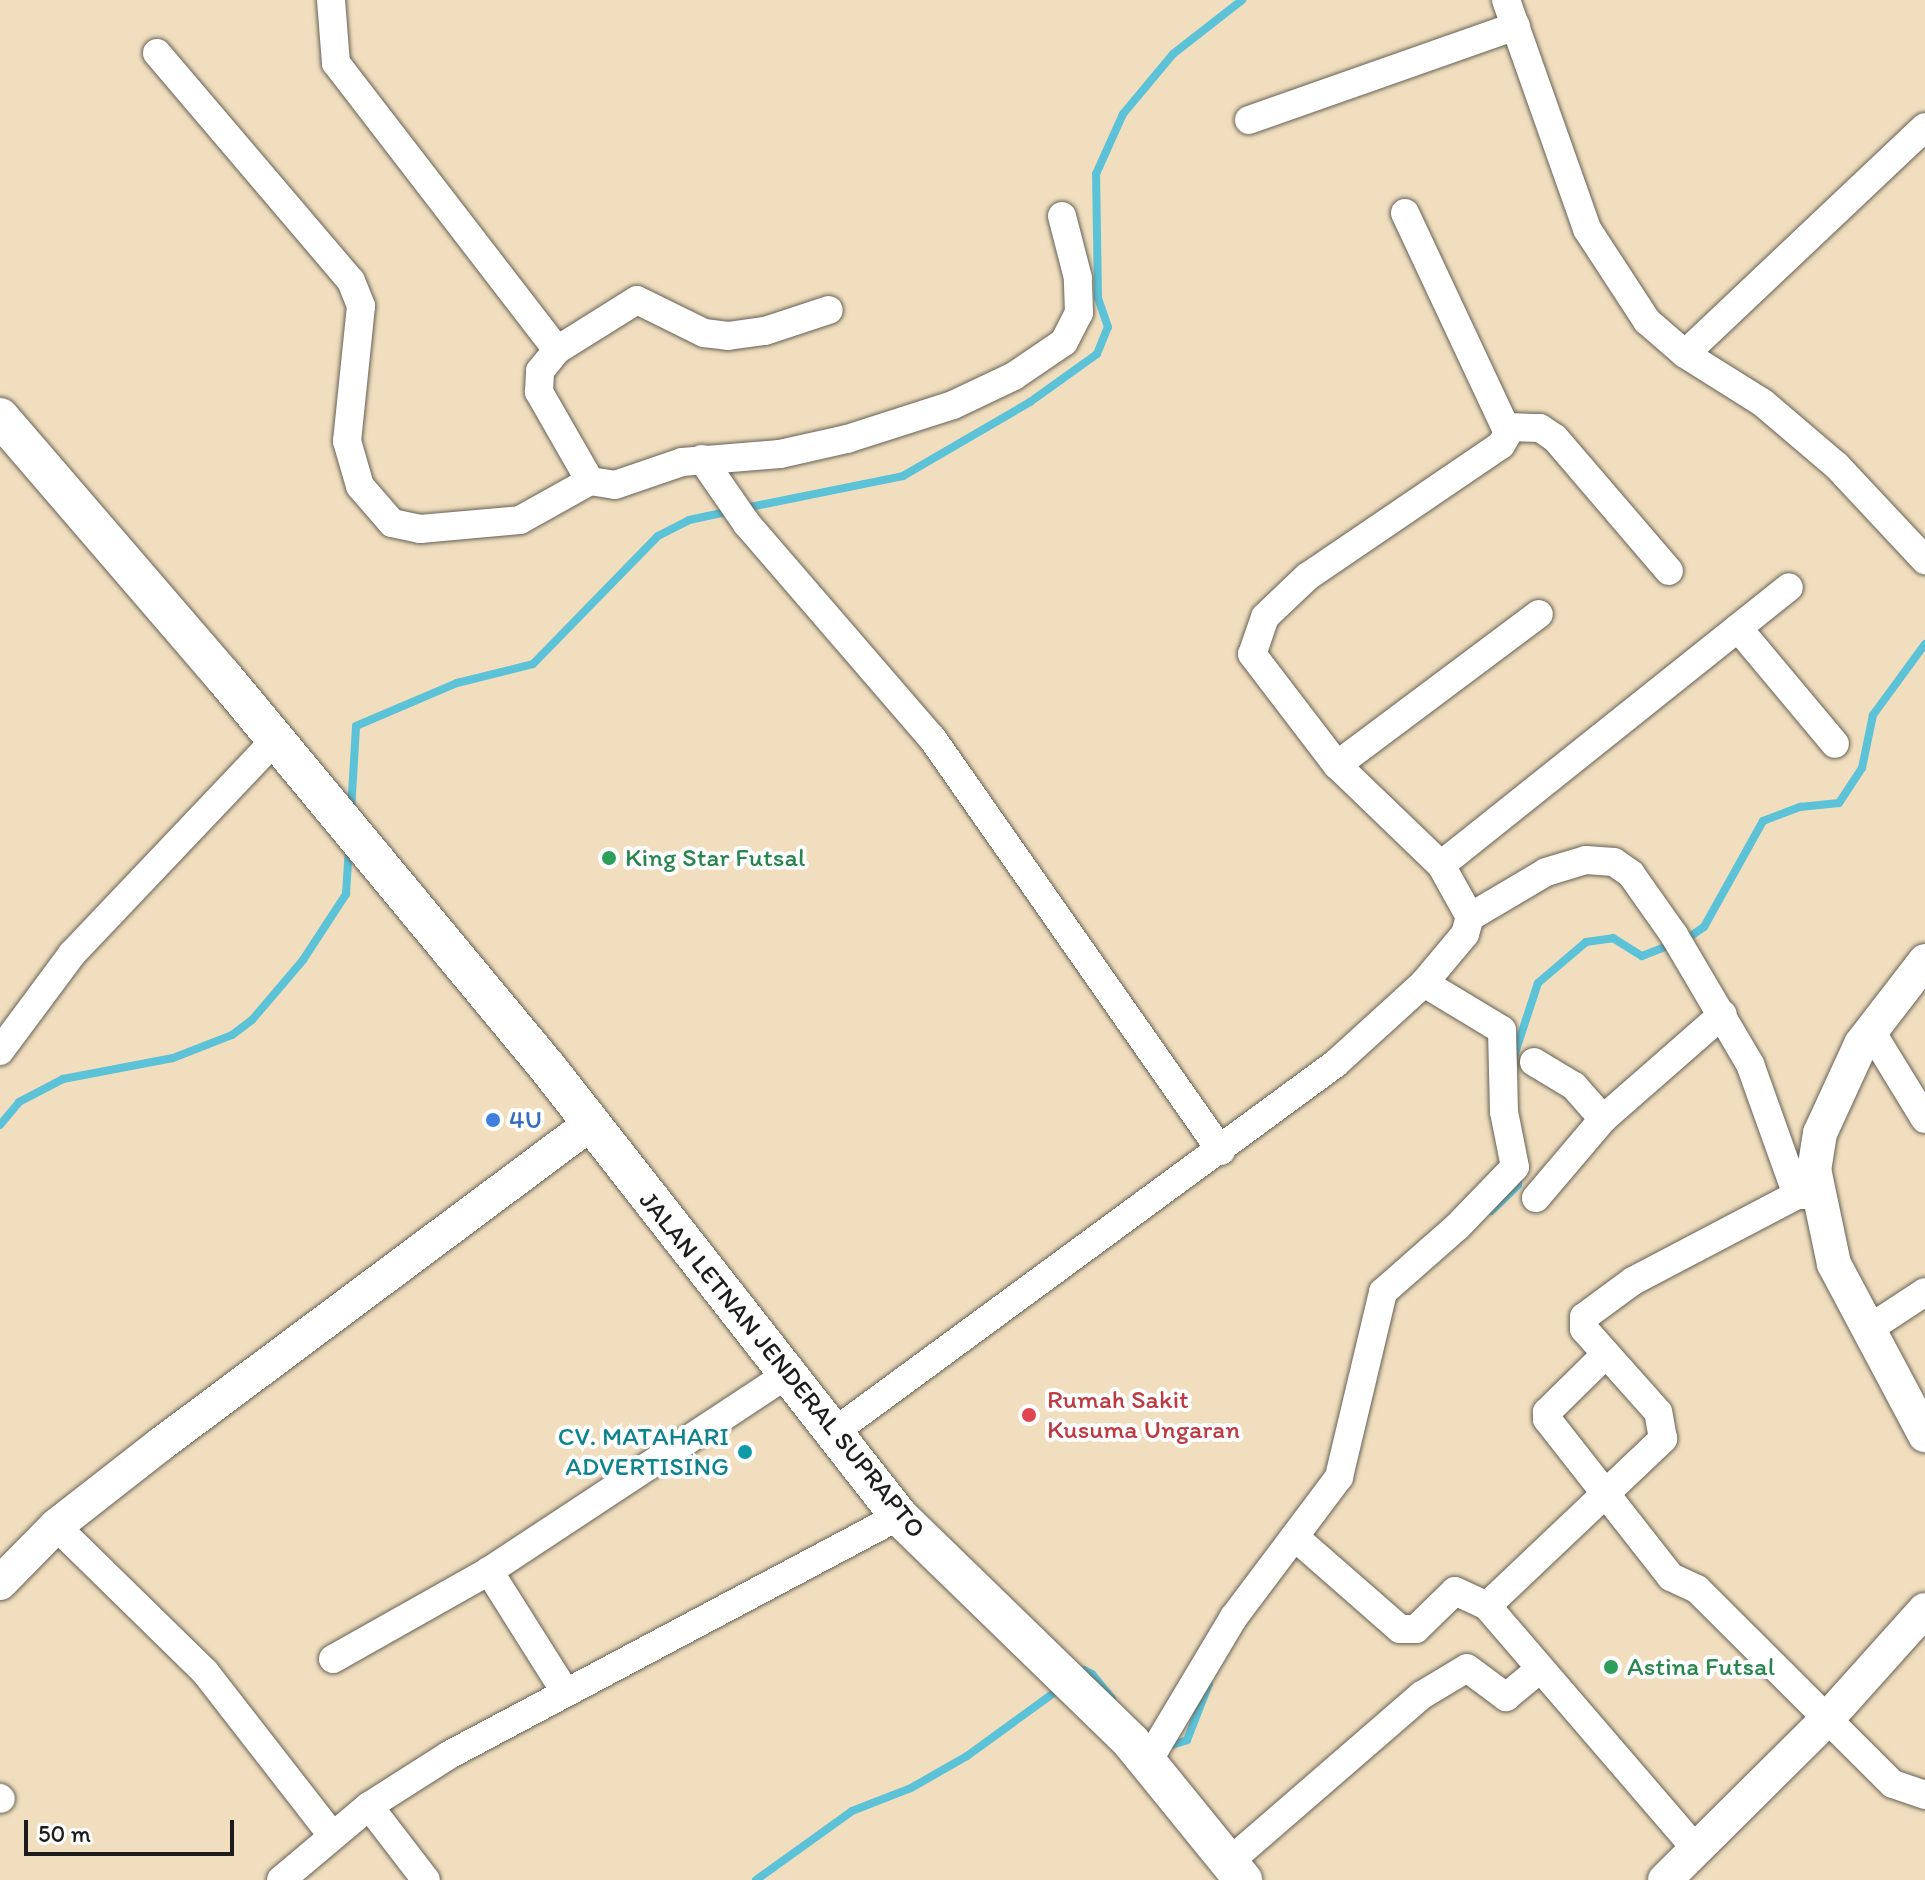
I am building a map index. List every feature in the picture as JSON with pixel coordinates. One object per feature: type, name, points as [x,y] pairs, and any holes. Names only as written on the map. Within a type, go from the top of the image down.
[{"type":"main road","name":"JALAN LETNAN JENDERAL SUPRAPTO","points":[[0,417],[274,741],[590,1124],[899,1516],[1067,1678],[1153,1752],[1236,1871]]},
{"type":"street","points":[[331,0],[336,63],[557,350]]},
{"type":"street","points":[[1249,120],[1511,13],[1587,229],[1647,321],[1685,354],[1763,403],[1837,466],[1925,560]]},
{"type":"street","points":[[157,53],[351,281],[361,306],[347,441],[360,486],[392,523],[474,528],[520,520],[590,481],[615,485],[702,459],[780,454],[877,431],[953,405],[1051,352],[1070,335],[1079,313],[1078,278],[1062,216]]},
{"type":"street","points":[[1685,354],[1925,127]]},
{"type":"street","points":[[1405,213],[1508,427],[1501,445],[1330,557],[1258,627],[1252,654],[1255,662],[1337,765],[1441,865],[1470,917]]},
{"type":"street","points":[[590,481],[539,392],[540,371],[557,350],[637,300],[704,333],[728,336],[765,331],[829,310]]},
{"type":"street","points":[[1508,427],[1540,428],[1555,438],[1669,571]]},
{"type":"street","points":[[702,459],[747,524],[932,738],[1221,1151]]},
{"type":"street","points":[[1441,865],[1789,587]]},
{"type":"street","points":[[1337,765],[1539,614]]},
{"type":"street","points":[[1738,628],[1835,744]]},
{"type":"street","points":[[0,1051],[72,954],[274,741]]},
{"type":"street","points":[[834,1432],[1221,1151],[1335,1064],[1424,983],[1465,934],[1470,917],[1546,872],[1597,859],[1631,874],[1677,939],[1723,1014],[1750,1064],[1834,1264],[1925,1435]]},
{"type":"street","points":[[1806,1195],[1820,1133],[1837,1088],[1871,1031],[1925,961]]},
{"type":"street","points":[[1153,1752],[1234,1617],[1302,1544],[1339,1477],[1383,1292],[1457,1227],[1515,1167],[1504,1112],[1502,1030],[1424,983]]},
{"type":"street","points":[[1536,1198],[1603,1119],[1723,1014]]},
{"type":"street","points":[[1871,1031],[1925,1119]]},
{"type":"street","points":[[1534,1062],[1574,1086],[1603,1119]]},
{"type":"street","points":[[0,1583],[56,1526],[590,1124]]},
{"type":"street","points":[[1487,1606],[1658,1448],[1664,1426],[1658,1412],[1584,1329],[1584,1317],[1633,1281],[1806,1195]]},
{"type":"street","points":[[1867,1330],[1925,1292]]},
{"type":"street","points":[[1606,1354],[1546,1415],[1671,1577],[1697,1589],[1893,1784],[1925,1795]]},
{"type":"street","points":[[333,1659],[489,1571],[786,1375]]},
{"type":"street","points":[[281,1880],[331,1834],[369,1806],[564,1690],[899,1516]]},
{"type":"street","points":[[56,1526],[205,1672],[331,1834]]},
{"type":"street","points":[[1302,1544],[1400,1629],[1416,1629],[1455,1591],[1487,1606],[1695,1848]]},
{"type":"street","points":[[489,1571],[564,1690]]},
{"type":"street","points":[[1665,1880],[1828,1718],[1925,1610]]},
{"type":"street","points":[[1236,1871],[1422,1695],[1467,1668],[1506,1697],[1540,1669]]},
{"type":"street","points":[[369,1806],[426,1880]]},
{"type":"waterway","points":[[745,508],[903,476],[1030,402],[1097,354],[1108,327],[1098,298],[1096,174],[1123,114],[1173,54],[1242,0]]},
{"type":"waterway","points":[[351,811],[356,726],[457,683],[533,664],[658,536],[689,520],[731,511]]},
{"type":"waterway","points":[[1514,1056],[1538,983],[1586,942],[1613,938],[1642,956],[1688,938],[1704,927],[1763,821],[1800,807],[1839,803],[1862,768],[1873,715],[1925,644]]},
{"type":"waterway","points":[[0,1125],[19,1102],[63,1079],[173,1058],[232,1035],[252,1020],[303,960],[346,894],[349,848]]},
{"type":"waterway","points":[[1491,1211],[1518,1185],[1518,1176]]},
{"type":"waterway","points":[[1076,1676],[1084,1670],[1092,1674],[1112,1699]]},
{"type":"waterway","points":[[1166,1747],[1187,1740],[1209,1684]]},
{"type":"waterway","points":[[756,1880],[852,1811],[911,1788],[967,1756],[1062,1687]]},
{"type":"place","name":"King Star Futsal","points":[[609,858]]},
{"type":"place","name":"4U","points":[[493,1120]]},
{"type":"place","name":"Rumah Sakit Kusuma Ungaran","points":[[1029,1415]]},
{"type":"place","name":"CV. MATAHARI ADVERTISING","points":[[745,1452]]},
{"type":"place","name":"Astina Futsal","points":[[1611,1667]]}]
